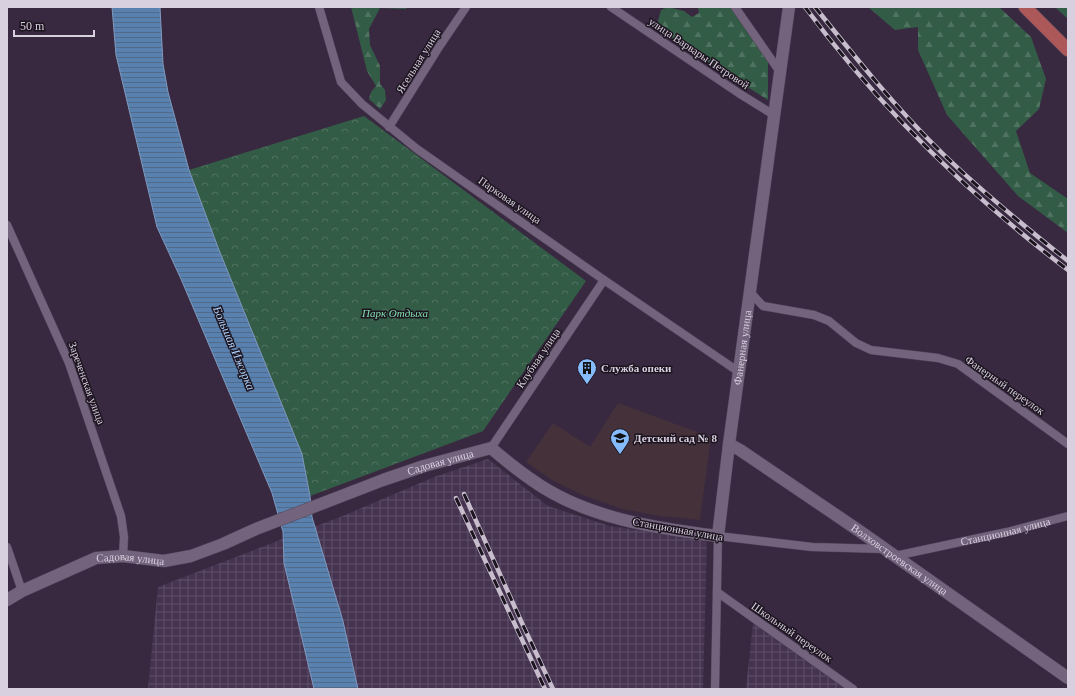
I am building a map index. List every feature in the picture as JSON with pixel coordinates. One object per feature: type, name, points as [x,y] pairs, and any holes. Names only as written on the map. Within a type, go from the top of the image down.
[{"type":"main road","points":[[1025,7],[1068,50]]},
{"type":"street","name":"Парковая улица","points":[[319,7],[341,82],[362,104],[417,149],[604,280],[739,372]]},
{"type":"street","name":"Ясельная улица","points":[[389,127],[466,7]]},
{"type":"street","name":"улица Варвары Петровой","points":[[611,7],[740,94],[774,115]]},
{"type":"street","points":[[735,7],[780,72]]},
{"type":"street","name":"Фанерная улица","points":[[715,689],[718,536],[729,444],[789,7]]},
{"type":"street","name":"Зареченская улица","points":[[7,225],[22,254],[72,370],[121,516],[124,537],[123,556]]},
{"type":"street","name":"Клубная улица","points":[[491,448],[604,280]]},
{"type":"street","name":"Фанерный переулок","points":[[750,292],[763,306],[814,315],[829,321],[856,343],[871,350],[938,358],[958,364],[1068,444]]},
{"type":"street","name":"Волховстроевская улица","points":[[729,444],[884,548],[1068,678]]},
{"type":"street","name":"Садовая улица","points":[[7,600],[22,591],[96,558],[123,556],[164,561],[191,556],[383,480],[424,466],[491,448]]},
{"type":"street","name":"Станционная улица","points":[[491,448],[532,481],[574,503],[607,515],[642,524],[718,536],[812,547],[884,548]]},
{"type":"street","name":"Станционная улица","points":[[895,556],[1007,532],[1068,516]]},
{"type":"street","points":[[7,547],[22,591]]},
{"type":"street","name":"Школьный переулок","points":[[717,592],[853,689]]},
{"type":"shaded area","name":"Детский сад № 8","points":[[618,403],[711,437],[700,520],[660,516],[622,509],[580,494],[552,480],[526,462],[553,423],[590,447]]},
{"type":"shaded area","points":[[488,459],[548,506],[610,526],[707,540],[703,689],[148,689],[158,587],[345,515],[434,477]]},
{"type":"shaded area","points":[[753,623],[845,689],[746,689]]},
{"type":"green space","points":[[351,7],[407,7],[406,9],[380,8],[369,29],[370,45],[380,66],[380,84],[385,90],[386,100],[380,109],[369,99],[371,92],[376,86],[367,71]]},
{"type":"green space","points":[[668,7],[684,11],[692,17],[699,13],[698,7],[730,7],[768,60],[768,100],[661,32],[658,21],[661,10]]},
{"type":"green space","points":[[868,7],[999,7],[1031,37],[1046,79],[1039,109],[1016,131],[1030,173],[1068,199],[1068,233],[1018,196],[947,115],[918,50],[918,27],[895,30]]},
{"type":"green space","points":[[1055,7],[1068,7],[1068,19]]},
{"type":"green space","name":"Парк Отдыха","points":[[364,116],[586,281],[483,431],[310,496],[302,454],[219,250],[189,170]]},
{"type":"water","name":"Большая Ижорка","points":[[112,7],[160,7],[163,64],[168,92],[189,170],[219,250],[302,454],[310,496],[312,517],[343,621],[358,689],[314,689],[284,563],[283,532],[272,493],[181,279],[157,227],[116,55]]},
{"type":"railway","points":[[805,7],[863,80],[927,148],[996,211],[1068,270]]},
{"type":"railway","points":[[815,7],[891,100],[924,135],[972,181],[1068,261]]},
{"type":"railway","points":[[464,494],[553,689]]},
{"type":"railway","points":[[456,498],[545,689]]},
{"type":"place","name":"Служба опеки","points":[[587,385]]},
{"type":"place","name":"Детский сад № 8","points":[[620,455]]}]
